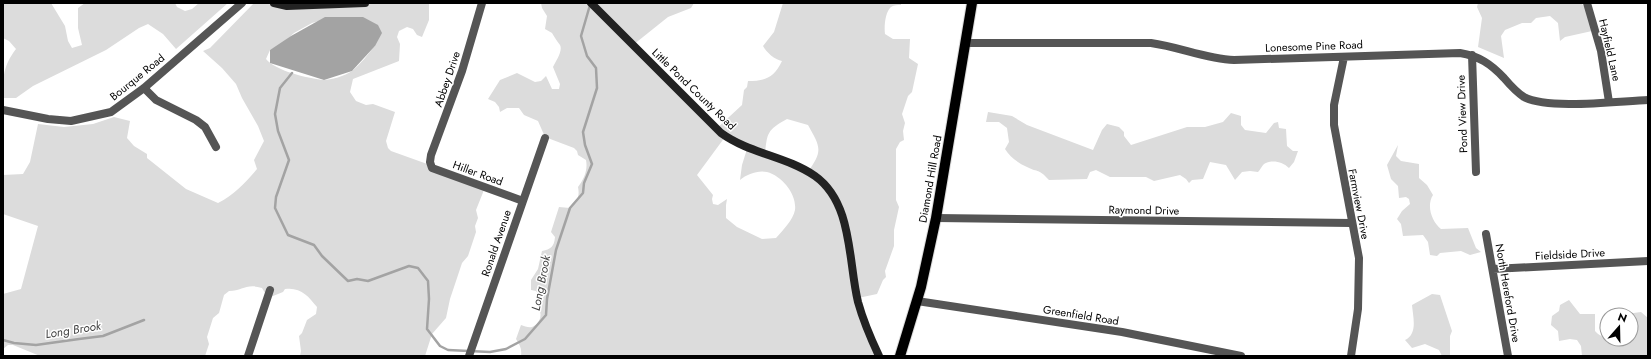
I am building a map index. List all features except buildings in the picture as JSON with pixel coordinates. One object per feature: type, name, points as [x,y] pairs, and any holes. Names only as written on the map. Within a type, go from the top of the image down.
[{"type":"main road","name":"Diamond Hill Road","points":[[900,356],[917,300],[936,218],[972,3]]},
{"type":"street","name":"Bourque Road","points":[[3,110],[48,120],[71,121],[111,112],[144,88],[242,3]]},
{"type":"street","points":[[274,3],[287,6],[365,3]]},
{"type":"street","name":"Abbey Drive","points":[[430,162],[431,155],[462,71],[482,3]]},
{"type":"street","name":"Little Pond County Road","points":[[591,3],[722,133],[739,145],[804,169],[828,187],[839,207],[844,221],[858,303],[879,356]]},
{"type":"street","name":"Hayfield Lane","points":[[1587,3],[1601,51],[1609,102]]},
{"type":"street","name":"Lonesome Pine Road","points":[[965,43],[1134,42],[1166,45],[1220,59],[1460,53],[1472,55],[1488,64],[1522,96],[1531,100],[1555,104],[1648,100]]},
{"type":"street","name":"Pond View Drive","points":[[1472,55],[1476,172]]},
{"type":"street","name":"Farmview Drive","points":[[1344,57],[1334,105],[1334,125],[1351,223],[1359,258],[1360,279],[1358,309],[1351,356]]},
{"type":"street","points":[[144,88],[156,100],[196,120],[205,127],[216,147]]},
{"type":"street","name":"Ronald Avenue","points":[[469,356],[545,138]]},
{"type":"street","name":"Hiller Road","points":[[430,162],[432,168],[523,201]]},
{"type":"street","name":"Raymond Drive","points":[[936,218],[1351,223]]},
{"type":"street","name":"North Hereford Drive","points":[[1486,234],[1508,356]]},
{"type":"street","name":"Fieldside Drive","points":[[1493,268],[1648,261]]},
{"type":"street","points":[[248,356],[270,290]]},
{"type":"street","name":"Greenfield Road","points":[[917,300],[1122,332],[1241,356]]},
{"type":"shaded area","points":[[3,3],[51,3],[65,26],[68,41],[72,48],[82,45],[78,28],[78,8],[85,3],[175,3],[177,7],[185,11],[192,9],[199,3],[228,3],[176,49],[163,34],[148,24],[139,28],[106,50],[33,86],[16,98],[3,98],[3,84],[6,66],[16,49],[9,41],[3,38]]},
{"type":"shaded area","points":[[254,3],[429,4],[429,20],[422,37],[417,35],[413,29],[407,27],[399,31],[397,37],[400,44],[399,61],[353,79],[350,92],[356,101],[366,105],[373,104],[395,112],[386,141],[388,148],[391,151],[430,165],[484,190],[476,210],[478,218],[475,226],[476,232],[468,256],[462,263],[450,299],[446,318],[432,334],[425,356],[300,356],[301,351],[299,336],[302,333],[307,320],[316,314],[317,307],[304,293],[295,289],[285,289],[283,292],[268,298],[262,288],[252,286],[229,291],[224,295],[219,313],[213,318],[207,337],[209,344],[205,356],[40,356],[13,345],[8,345],[3,349],[3,294],[21,289],[38,226],[3,214],[3,175],[23,174],[30,162],[38,124],[64,127],[93,124],[114,117],[130,121],[127,138],[134,146],[147,154],[147,158],[186,189],[218,203],[239,188],[257,169],[254,160],[264,141],[258,126],[236,84],[222,68],[203,51],[210,48]],"holes":[[[326,19],[375,46],[352,71],[342,76],[326,80],[309,78],[292,73],[277,67],[266,59],[270,50],[282,44],[294,33],[312,23]]]},
{"type":"shaded area","points":[[541,3],[694,3],[691,8],[668,17],[633,45],[716,129],[742,105],[744,90],[747,87],[748,81],[764,79],[772,75],[779,67],[782,61],[776,59],[766,51],[763,46],[774,32],[783,3],[901,3],[901,5],[891,7],[887,12],[885,34],[893,39],[910,39],[909,58],[918,64],[912,92],[908,96],[902,114],[905,123],[903,131],[904,140],[900,142],[896,149],[896,200],[899,207],[894,230],[894,246],[885,271],[886,277],[883,280],[877,294],[858,298],[876,356],[521,356],[519,343],[516,339],[521,325],[532,327],[537,324],[540,318],[540,311],[535,302],[538,300],[539,295],[536,291],[531,290],[531,280],[538,269],[542,251],[550,248],[554,243],[555,237],[551,232],[559,207],[570,208],[574,204],[579,194],[578,187],[584,178],[586,171],[586,160],[578,155],[574,148],[545,137],[538,121],[524,115],[519,108],[507,108],[500,112],[499,107],[495,102],[488,99],[500,80],[517,73],[535,82],[541,81],[546,76],[552,89],[559,89],[560,84],[553,67],[559,56],[561,47],[552,33],[545,29],[547,16]],"holes":[[[787,119],[808,125],[818,144],[818,154],[807,173],[765,155],[766,142],[769,133],[775,126]],[[725,137],[747,149],[742,165],[740,180],[753,173],[767,172],[778,177],[791,192],[795,204],[794,214],[776,238],[762,239],[737,227],[726,218],[727,199],[718,205],[713,204],[713,195],[697,175]]]},
{"type":"shaded area","points":[[1478,3],[1581,3],[1585,7],[1592,31],[1565,37],[1560,41],[1558,23],[1550,16],[1536,18],[1531,23],[1522,23],[1505,30],[1501,36],[1504,58],[1478,47],[1482,18],[1477,7]]},
{"type":"shaded area","points":[[325,17],[363,17],[378,25],[382,33],[375,46],[352,71],[324,80],[270,63],[270,50],[291,36]]},
{"type":"shaded area","points":[[988,112],[1012,116],[1027,125],[1093,150],[1102,130],[1107,124],[1119,127],[1124,132],[1124,136],[1131,145],[1187,127],[1205,127],[1223,122],[1231,113],[1241,116],[1241,125],[1245,130],[1266,133],[1274,123],[1278,122],[1279,128],[1286,129],[1287,146],[1293,151],[1298,151],[1294,162],[1289,168],[1284,164],[1274,161],[1267,162],[1258,172],[1242,172],[1235,180],[1226,165],[1210,162],[1203,179],[1192,180],[1189,183],[1180,175],[1154,181],[1146,177],[1110,177],[1096,170],[1090,172],[1087,179],[1049,180],[1040,172],[1020,164],[1009,155],[1005,149],[1009,142],[1007,128],[999,122],[986,122]]},
{"type":"shaded area","points":[[1398,145],[1396,156],[1401,161],[1419,164],[1419,178],[1427,185],[1433,195],[1430,209],[1431,214],[1438,226],[1441,229],[1468,228],[1476,248],[1481,252],[1470,255],[1461,251],[1440,253],[1437,256],[1430,255],[1428,242],[1423,235],[1403,236],[1401,224],[1397,219],[1402,211],[1410,204],[1409,199],[1406,197],[1399,198],[1398,186],[1391,179],[1387,165]]},
{"type":"shaded area","points":[[1432,294],[1440,295],[1452,331],[1450,336],[1450,356],[1442,356],[1439,350],[1425,344],[1412,348],[1405,340],[1412,334],[1414,325],[1412,305]]},
{"type":"shaded area","points":[[1569,300],[1580,314],[1595,314],[1595,331],[1599,335],[1599,347],[1639,347],[1639,312],[1641,312],[1648,318],[1648,356],[1582,356],[1581,346],[1577,340],[1570,339],[1559,341],[1558,331],[1551,325],[1552,316],[1559,311],[1560,305]]},
{"type":"waterway","name":"Long Brook","points":[[292,73],[280,88],[275,114],[278,131],[289,160],[276,197],[275,208],[288,235],[314,245],[322,256],[348,281],[357,279],[368,281],[409,266],[418,268],[428,281],[429,299],[427,329],[440,346],[448,350],[490,352],[506,349],[525,339],[546,315],[547,299],[556,250],[570,208],[583,193],[584,183],[592,164],[585,145],[583,132],[597,88],[596,68],[587,56],[581,36],[590,5]]},
{"type":"waterway","name":"Long Brook","points":[[3,340],[14,343],[36,345],[103,336],[144,320]]}]
